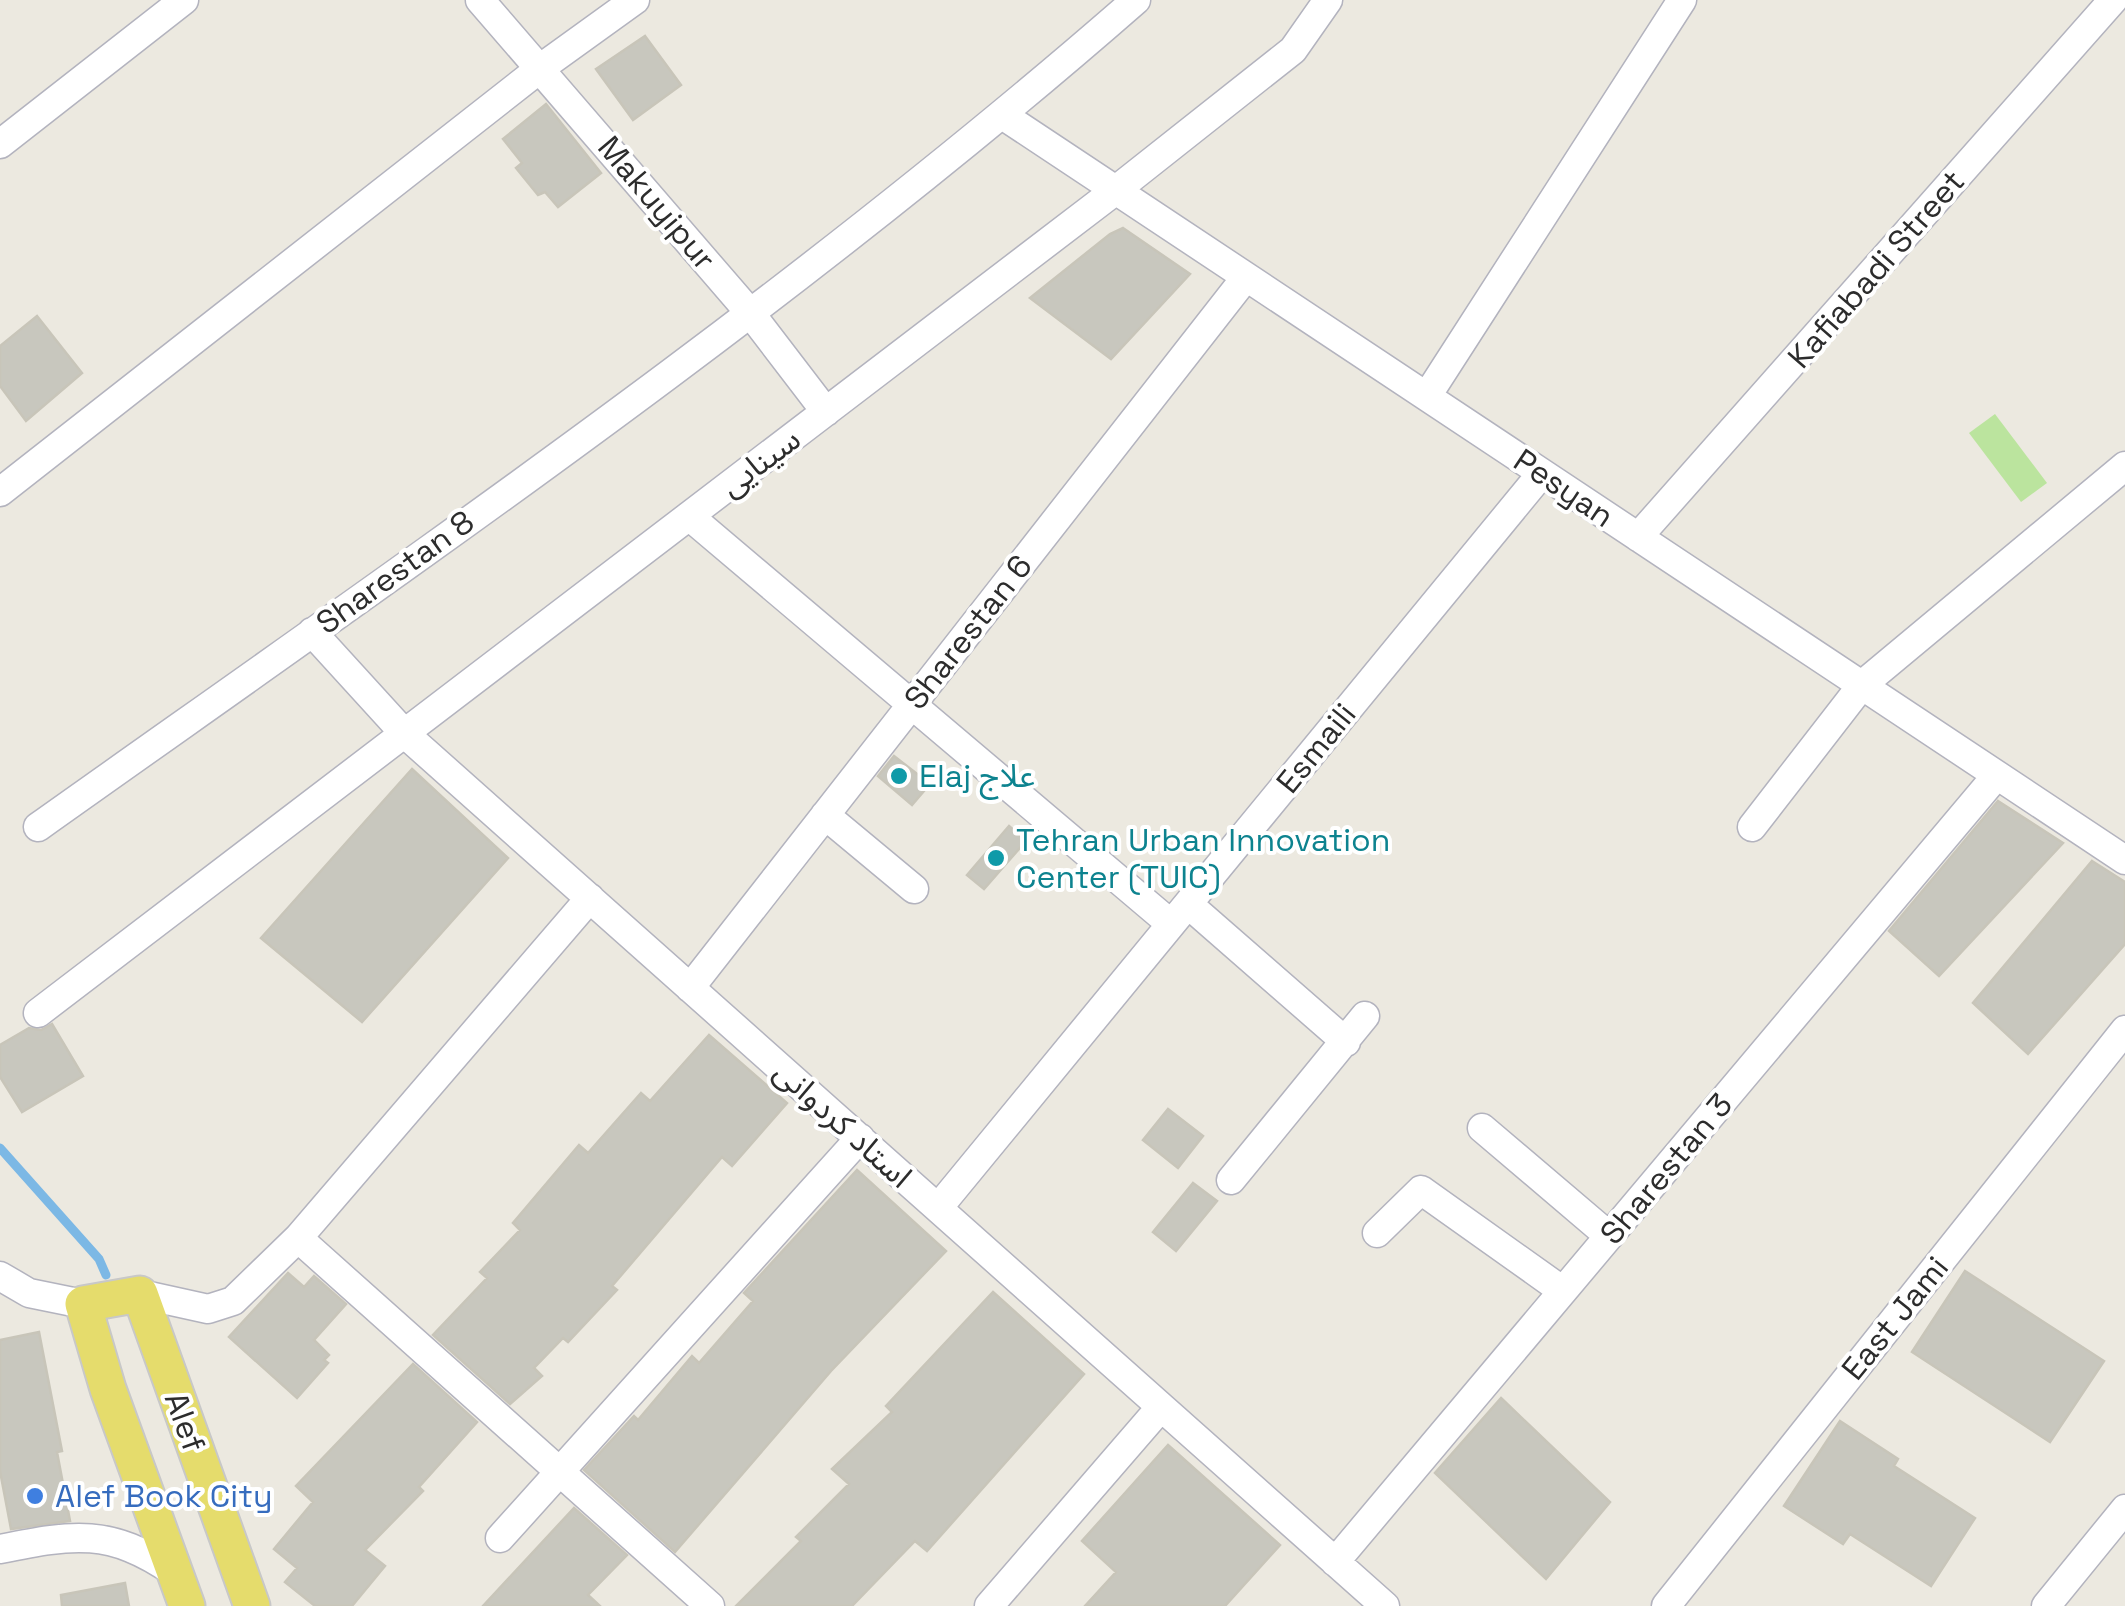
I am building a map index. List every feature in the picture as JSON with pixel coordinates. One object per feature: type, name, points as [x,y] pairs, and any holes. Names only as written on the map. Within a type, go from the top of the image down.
[{"type":"main road","points":[[84,1304],[140,1294]]},
{"type":"main road","name":"Alef","points":[[140,1294],[252,1606]]},
{"type":"main road","name":"Alef","points":[[84,1304],[108,1388],[186,1606]]},
{"type":"street","points":[[0,144],[184,0]]},
{"type":"street","name":"Makuyipur","points":[[480,0],[542,67],[751,314],[826,412]]},
{"type":"street","points":[[0,492],[542,67],[635,0]]},
{"type":"street","name":"Sharestan 8","points":[[38,827],[751,314],[1004,116],[1136,0]]},
{"type":"street","name":"سینایی","points":[[38,1013],[1116,190],[1293,50],[1328,0]]},
{"type":"street","points":[[1426,396],[1682,0]]},
{"type":"street","name":"Kafiabadi Street","points":[[1638,537],[2113,0]]},
{"type":"street","name":"Pesyan","points":[[1004,116],[2125,860]]},
{"type":"street","name":"Sharestan 6","points":[[690,988],[1246,276]]},
{"type":"street","points":[[1752,827],[1862,686],[2125,466]]},
{"type":"street","name":"Esmaili","points":[[938,1208],[1542,473]]},
{"type":"street","points":[[689,516],[911,705],[1346,1042]]},
{"type":"street","name":"استاد کردوانی","points":[[312,632],[405,734],[1384,1606]]},
{"type":"street","name":"Sharestan 3","points":[[1335,1562],[1997,775]]},
{"type":"street","points":[[825,815],[914,889]]},
{"type":"street","points":[[140,1294],[208,1309],[233,1302],[298,1238],[590,898]]},
{"type":"street","points":[[1231,1180],[1365,1016]]},
{"type":"street","name":"East Jami","points":[[1666,1606],[2125,1030]]},
{"type":"street","points":[[1482,1128],[1609,1236]]},
{"type":"street","points":[[500,1538],[860,1138]]},
{"type":"street","points":[[1378,1233],[1421,1190],[1563,1291]]},
{"type":"street","points":[[298,1238],[710,1606]]},
{"type":"street","points":[[0,1276],[29,1293],[84,1304]]},
{"type":"street","points":[[989,1606],[1161,1407]]},
{"type":"street","points":[[2046,1606],[2125,1509]]},
{"type":"street","points":[[0,1549],[104,1537],[129,1545],[174,1572]]},
{"type":"green space","points":[[1995,414],[2047,483],[2021,502],[1969,433]]},
{"type":"building","points":[[645,36],[681,85],[633,120],[596,69]]},
{"type":"building","points":[[546,104],[601,173],[558,207],[545,192],[538,195],[516,168],[522,163],[503,139]]},
{"type":"building","points":[[1123,228],[1190,274],[1111,359],[1030,298],[1110,234]]},
{"type":"building","points":[[37,316],[82,373],[26,421],[0,386],[0,346]]},
{"type":"building","name":"Elaj علاج","points":[[894,756],[930,784],[912,805],[878,776]]},
{"type":"building","points":[[412,769],[508,858],[362,1022],[261,938]]},
{"type":"building","points":[[1998,801],[2063,843],[1939,976],[1889,931]]},
{"type":"building","name":"Tehran Urban Innovation Center (TUIC)","points":[[1009,826],[1026,841],[984,889],[967,875]]},
{"type":"building","points":[[2092,861],[2125,882],[2125,944],[2028,1054],[1973,1003]]},
{"type":"building","points":[[52,1024],[83,1076],[22,1112],[0,1077],[0,1045],[29,1028],[41,1030]]},
{"type":"building","points":[[709,1035],[787,1103],[732,1166],[722,1157],[612,1286],[617,1290],[568,1342],[563,1338],[534,1368],[542,1376],[510,1404],[433,1335],[487,1278],[480,1272],[520,1230],[513,1223],[579,1145],[588,1153],[641,1093],[650,1101]]},
{"type":"building","points":[[1168,1109],[1203,1136],[1178,1168],[1143,1140]]},
{"type":"building","points":[[857,1170],[946,1251],[831,1371],[675,1552],[584,1470],[634,1416],[638,1420],[692,1356],[699,1363],[753,1301],[744,1293]]},
{"type":"building","points":[[1193,1183],[1217,1201],[1176,1251],[1153,1232]]},
{"type":"building","points":[[1965,1271],[2104,1361],[2050,1442],[1912,1352]]},
{"type":"building","points":[[288,1273],[304,1287],[314,1276],[346,1304],[314,1340],[329,1355],[324,1360],[328,1363],[297,1398],[229,1337]]},
{"type":"building","points":[[993,1292],[1084,1374],[927,1551],[915,1541],[852,1606],[736,1606],[801,1541],[796,1537],[849,1484],[832,1469],[892,1412],[886,1406]]},
{"type":"building","points":[[39,1332],[62,1451],[57,1452],[70,1521],[11,1529],[0,1471],[0,1340]]},
{"type":"building","points":[[413,1364],[477,1422],[419,1487],[423,1491],[365,1550],[385,1566],[352,1606],[315,1606],[285,1582],[297,1568],[274,1549],[313,1502],[296,1486]]},
{"type":"building","points":[[1501,1398],[1610,1502],[1546,1579],[1435,1473]]},
{"type":"building","points":[[1840,1421],[1898,1459],[1894,1466],[1975,1518],[1931,1586],[1850,1534],[1843,1544],[1784,1506]]},
{"type":"building","points":[[1168,1445],[1280,1545],[1225,1606],[1085,1606],[1116,1572],[1082,1541]]},
{"type":"building","points":[[574,1508],[627,1555],[588,1595],[600,1606],[483,1606]]},
{"type":"building","points":[[125,1583],[129,1606],[62,1606],[61,1595]]},
{"type":"waterway","points":[[0,1148],[99,1259],[106,1275]]},
{"type":"place","name":"Elaj علاج","points":[[899,776]]},
{"type":"place","name":"Tehran Urban Innovation Center (TUIC)","points":[[996,858]]},
{"type":"place","name":"Alef Book City","points":[[35,1496]]}]
